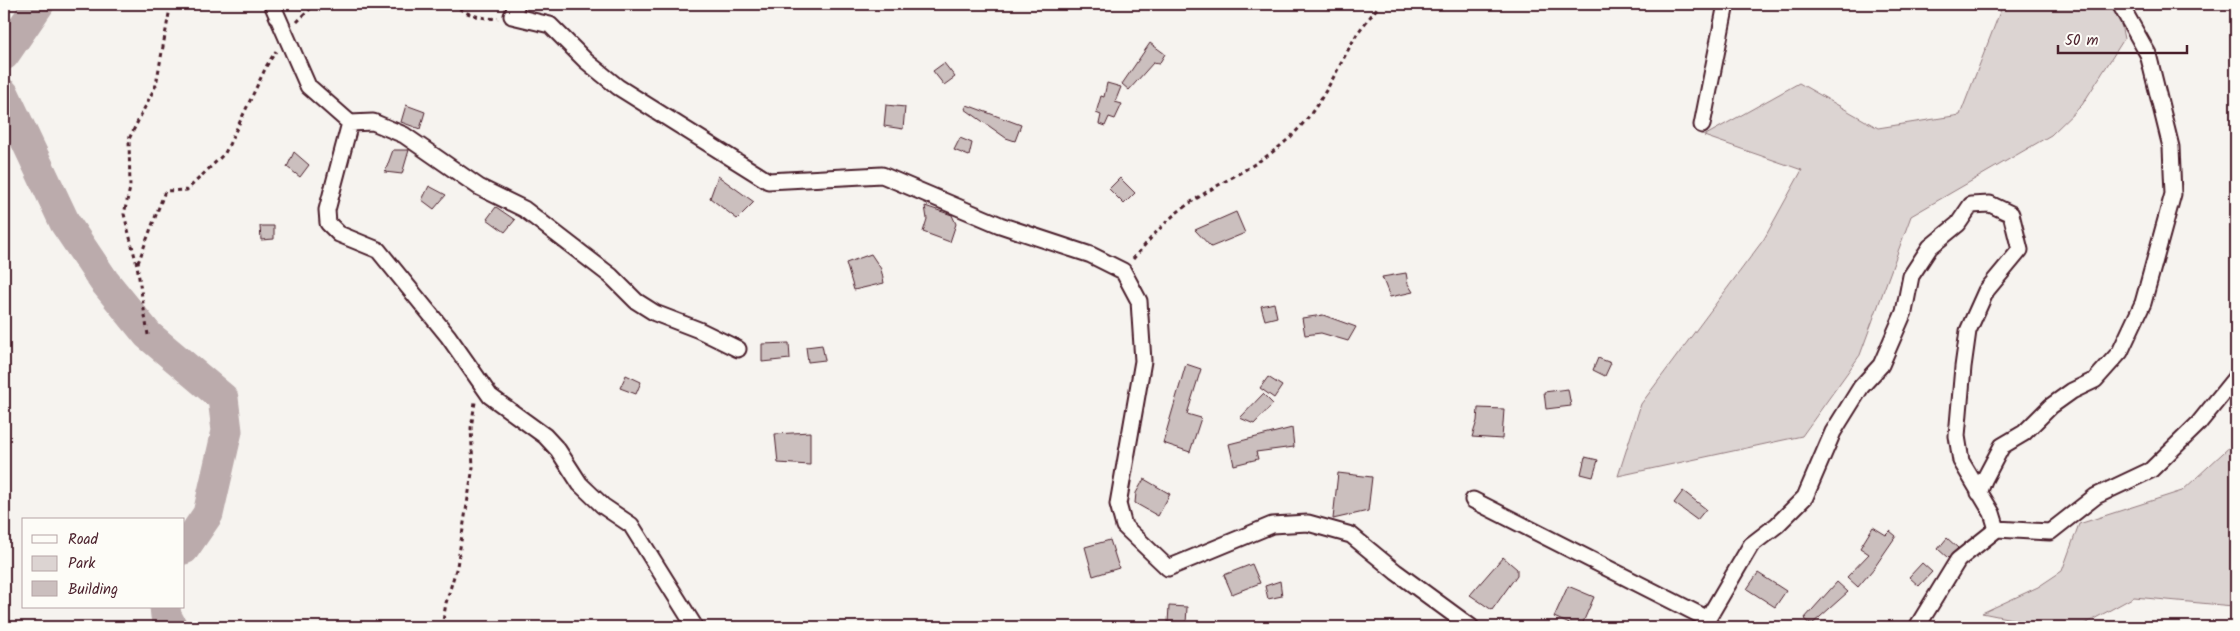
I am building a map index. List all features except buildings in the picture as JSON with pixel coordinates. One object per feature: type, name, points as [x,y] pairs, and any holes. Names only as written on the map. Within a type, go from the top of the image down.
[{"type":"street","points":[[272,4],[308,86],[350,123],[373,122],[404,135],[479,187],[524,209],[611,276],[636,302],[656,313],[699,330],[738,349]]},
{"type":"street","points":[[1702,125],[1726,4]]},
{"type":"street","points":[[1979,493],[1987,473],[2002,446],[2024,434],[2051,406],[2072,391],[2095,380],[2120,352],[2144,303],[2173,194],[2172,147],[2148,54],[2120,4]]},
{"type":"street","points":[[515,10],[550,25],[586,61],[618,87],[768,181],[882,175],[1000,225],[1091,255],[1123,271],[1138,301],[1143,361],[1120,481],[1118,504],[1124,526],[1168,568],[1272,525],[1308,523],[1351,535],[1396,572],[1470,627]]},
{"type":"street","points":[[350,123],[327,210],[328,224],[339,234],[378,250],[448,336],[477,382],[490,396],[544,436],[558,450],[580,484],[603,506],[631,525],[695,627]]},
{"type":"street","points":[[1473,500],[1706,623],[1751,545],[1777,525],[1805,497],[1833,432],[1861,386],[1881,365],[1904,312],[1911,276],[1930,247],[1958,224],[1971,205],[1990,204],[2011,214],[2020,250],[1986,291],[1968,331],[1957,436],[1961,460],[1992,513],[1997,530]]},
{"type":"street","points":[[1917,627],[1958,560],[1997,530],[2050,532],[2096,496],[2150,470],[2198,424],[2236,377]]},
{"type":"path","points":[[148,335],[137,265],[124,214],[130,188],[129,139],[156,85],[168,4]]},
{"type":"path","points":[[286,34],[314,5],[327,4]]},
{"type":"path","points":[[453,4],[461,12],[492,19],[515,10]]},
{"type":"path","points":[[679,4],[684,6],[708,4]]},
{"type":"path","points":[[1123,271],[1163,225],[1188,204],[1259,163],[1305,122],[1331,85],[1358,33],[1380,4]]},
{"type":"path","points":[[137,265],[165,191],[187,190],[225,153],[275,52]]},
{"type":"path","points":[[442,627],[457,566],[473,467],[471,428],[477,382]]},
{"type":"green space","points":[[2003,4],[2117,4],[2124,39],[2082,105],[2051,135],[1911,216],[1860,355],[1802,436],[1618,476],[1641,404],[1764,239],[1802,170],[1704,136],[1799,83],[1878,128],[1960,115]]},
{"type":"green space","points":[[2236,441],[2236,603],[2233,606],[2134,597],[2079,627],[2052,627],[1982,613],[2038,587],[2062,571],[2079,524],[2182,491]]},
{"type":"waterway","points":[[4,55],[39,4]]},
{"type":"waterway","points":[[4,94],[65,223],[104,281],[148,335],[223,398],[227,431],[208,514],[185,548]]},
{"type":"waterway","points":[[165,608],[166,616],[172,627]]}]
